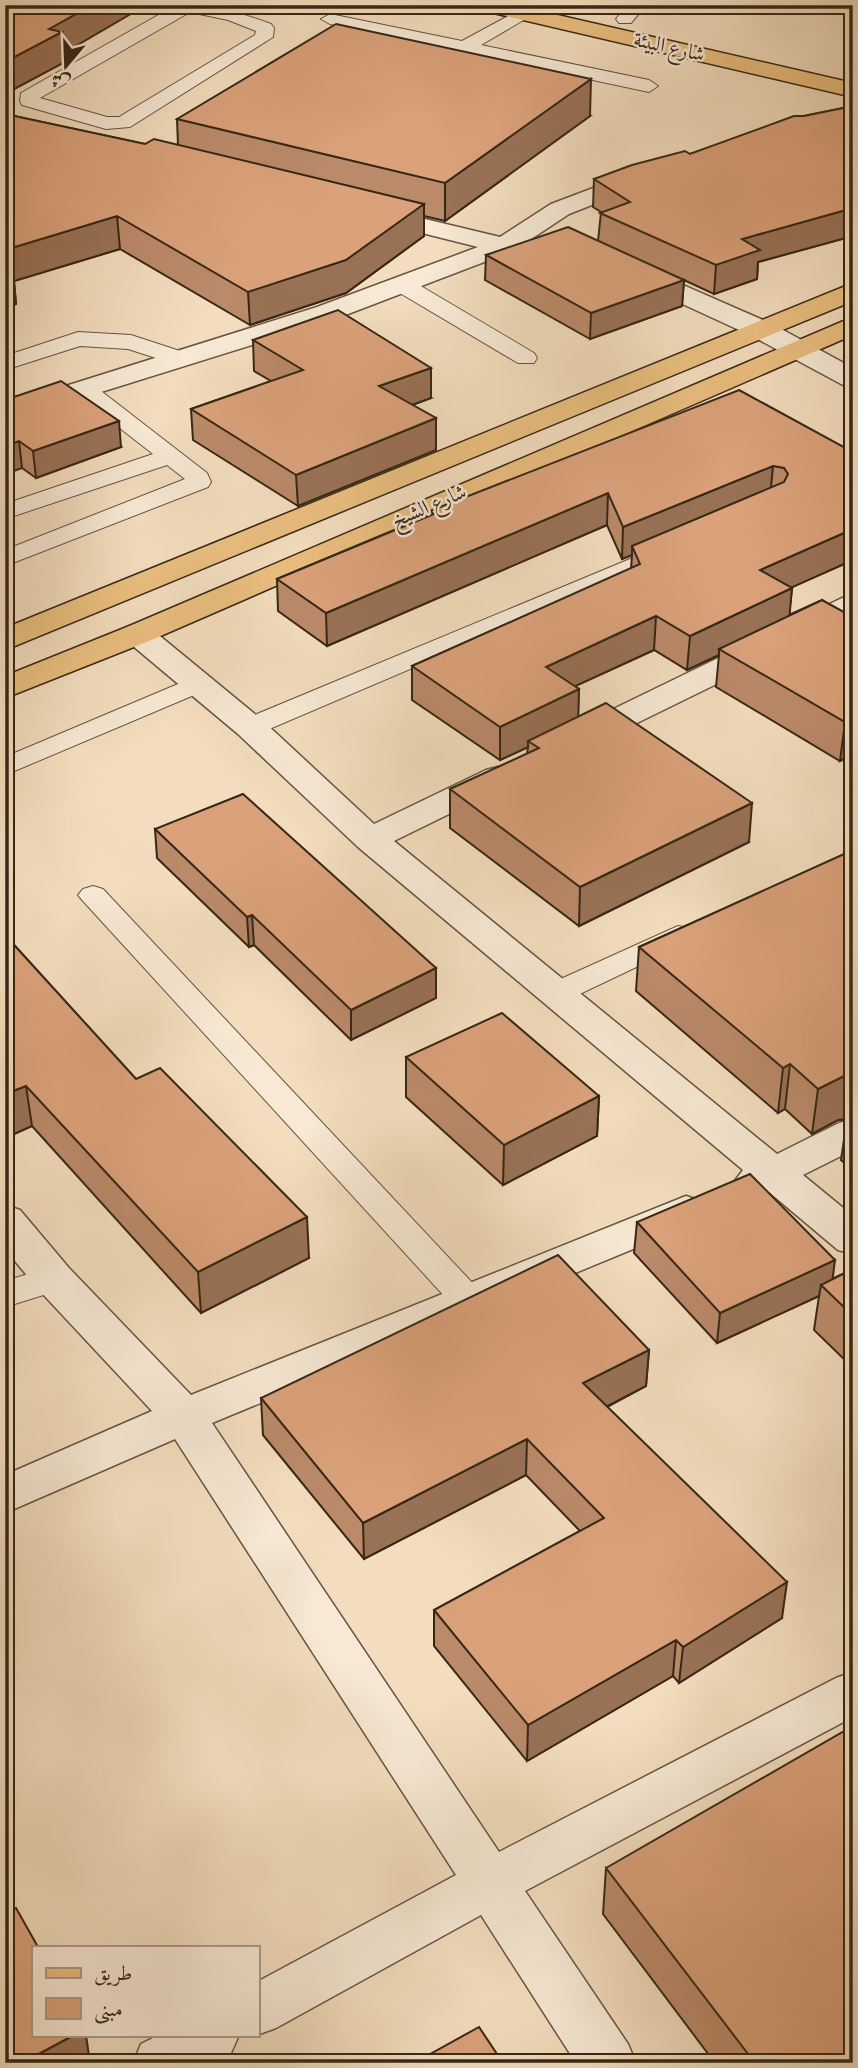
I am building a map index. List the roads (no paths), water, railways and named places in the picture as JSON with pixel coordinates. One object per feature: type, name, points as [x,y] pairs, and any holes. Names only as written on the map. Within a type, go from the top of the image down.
[{"type":"main road","name":"شارع البيئة","points":[[485,5],[848,103]]},
{"type":"main road","name":"شارع البيئة","points":[[559,5],[631,12],[831,63]]},
{"type":"main road","name":"شارع الشيخ","points":[[5,640],[853,291]]},
{"type":"main road","name":"شارع الشيخ","points":[[5,688],[138,634],[853,325]]},
{"type":"street","points":[[5,414],[326,313],[504,246],[560,209],[670,166]]},
{"type":"street","points":[[347,206],[504,246]]},
{"type":"street","points":[[535,224],[560,236]]},
{"type":"street","points":[[610,260],[762,330],[853,379]]},
{"type":"street","points":[[370,839],[853,605]]},
{"type":"street","points":[[138,634],[250,727],[370,839],[853,1239]]},
{"type":"street","points":[[5,1495],[184,1416],[776,1174],[853,1133]]},
{"type":"street","points":[[5,1220],[54,1279],[184,1416],[608,2063]]},
{"type":"street","points":[[259,2009],[489,1884],[853,1693]]},
{"type":"street","points":[[161,2063],[210,2036]]},
{"type":"lane","points":[[233,16],[252,5]]},
{"type":"lane","points":[[187,6],[233,16],[265,28],[264,37],[123,123],[106,123],[29,101],[29,97],[187,6]]},
{"type":"lane","points":[[466,47],[521,14]]},
{"type":"lane","points":[[330,19],[649,86]]},
{"type":"lane","points":[[401,284],[526,358]]},
{"type":"lane","points":[[5,363],[78,339],[131,342],[178,358]]},
{"type":"lane","points":[[5,559],[199,482],[199,478],[84,389]]},
{"type":"lane","points":[[5,512],[169,456]]},
{"type":"lane","points":[[250,727],[695,539]]},
{"type":"lane","points":[[5,767],[197,684]]},
{"type":"lane","points":[[93,895],[468,1300]]},
{"type":"lane","points":[[554,994],[702,923]]},
{"type":"lane","points":[[5,1294],[54,1279]]}]
